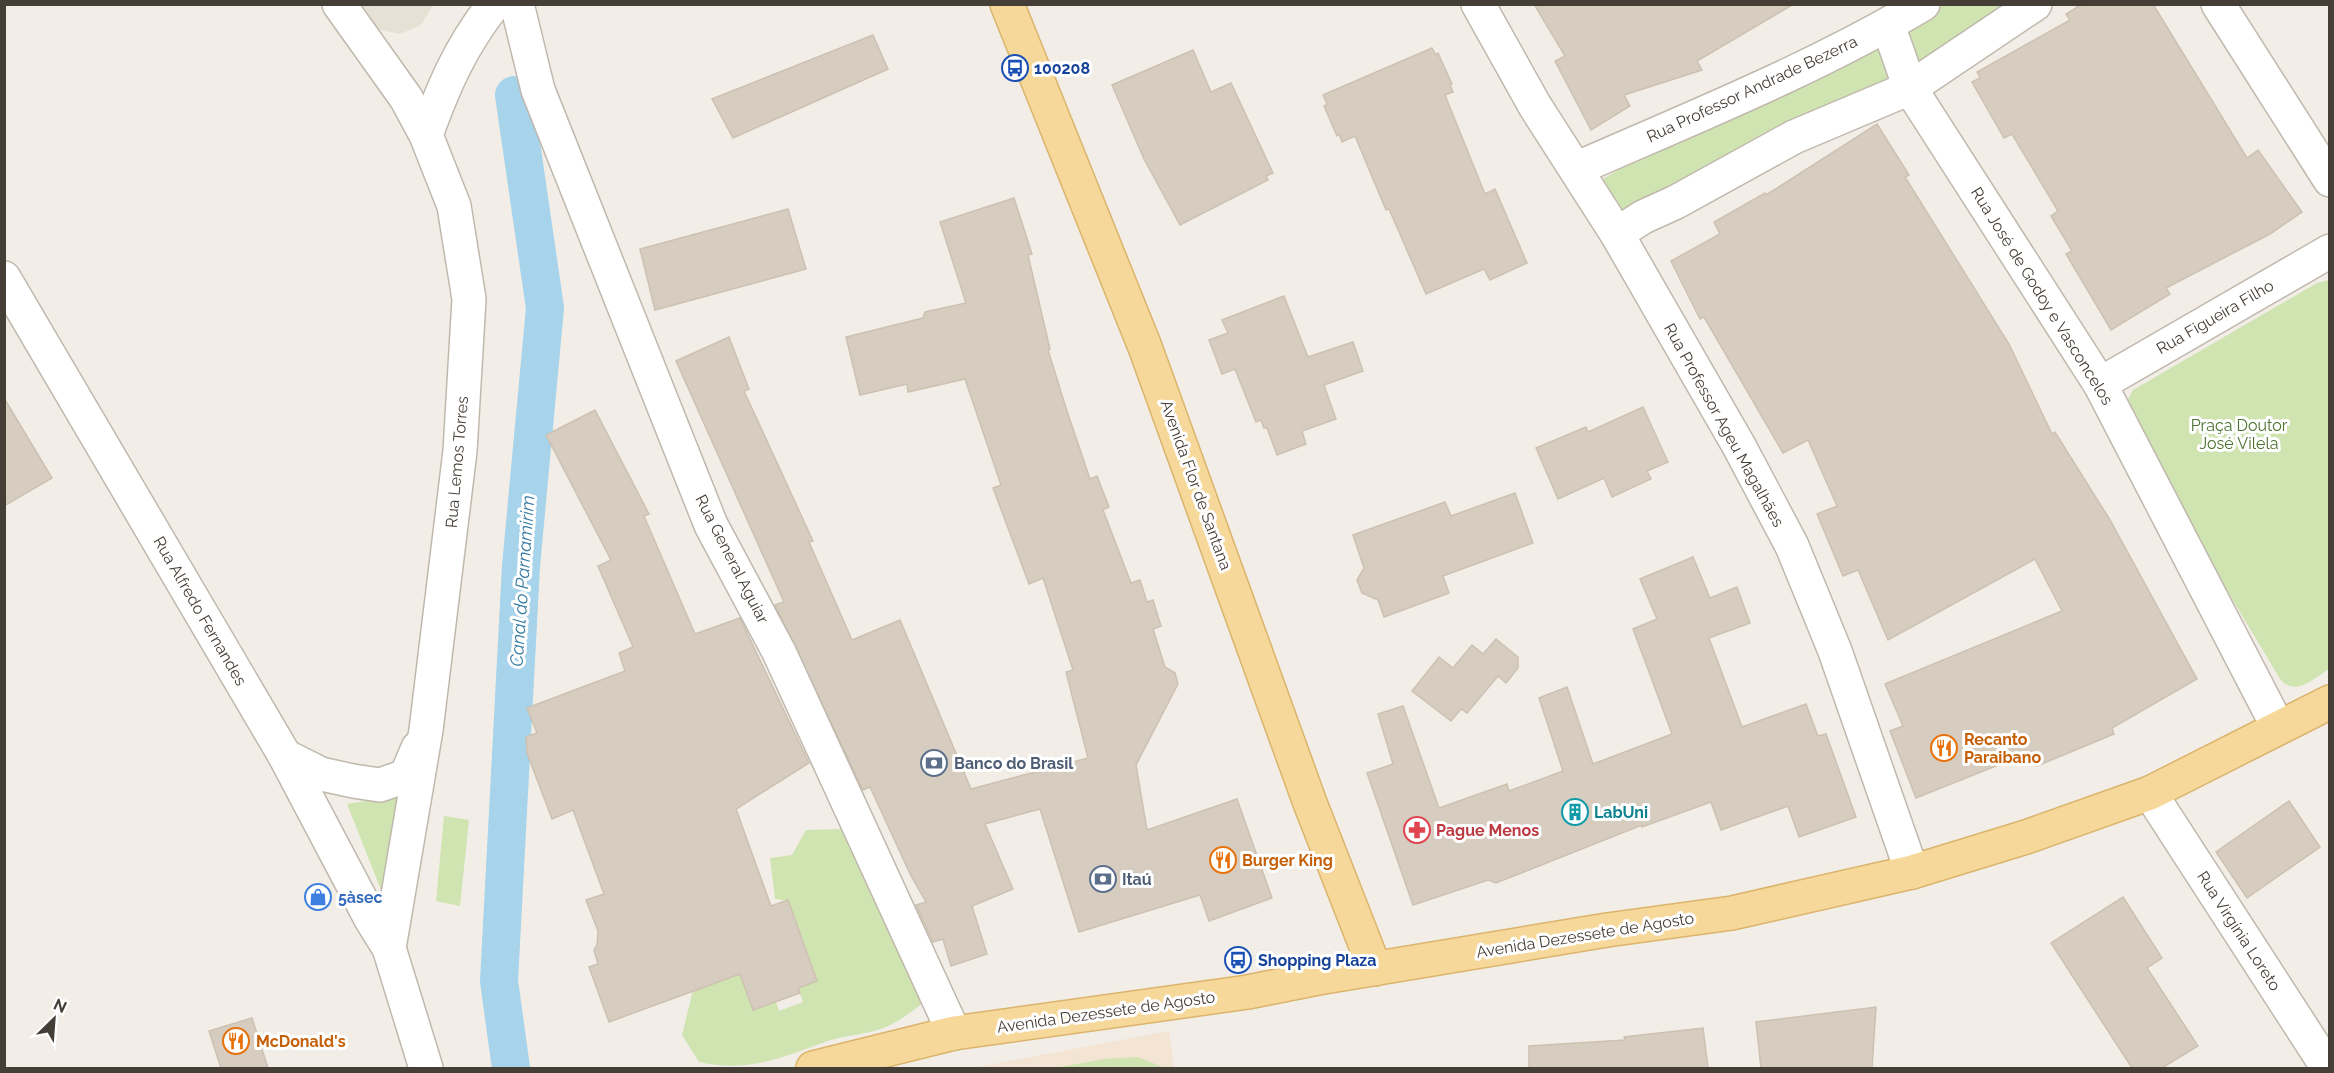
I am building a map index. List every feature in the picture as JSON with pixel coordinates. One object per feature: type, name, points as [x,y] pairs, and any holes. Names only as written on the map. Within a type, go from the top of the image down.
[{"type":"main road","name":"Avenida Flor de Santana","points":[[1007,4],[1145,347],[1310,803],[1375,969]]},
{"type":"main road","name":"Avenida Dezessete de Agosto","points":[[813,1068],[954,1033],[1248,992],[1607,930],[1732,913],[1912,872],[2026,837],[2150,793],[2330,702]]},
{"type":"street","points":[[426,135],[445,83],[469,36],[494,4]]},
{"type":"street","name":"Rua General Aguiar","points":[[517,4],[538,90],[711,525],[779,652],[954,1033]]},
{"type":"street","name":"Rua Professor Ageu Magalhães","points":[[1478,4],[1535,106],[1578,168],[1617,234],[1739,446],[1792,546],[1835,651],[1912,872]]},
{"type":"street","name":"Rua Professor Andrade Bezerra","points":[[1578,168],[1763,86],[1887,26],[1923,4]]},
{"type":"street","points":[[1617,234],[1643,217],[1676,202],[1794,137],[1910,88],[2035,4]]},
{"type":"street","points":[[2218,4],[2330,180]]},
{"type":"street","name":"Rua Lemos Torres","points":[[348,8],[426,135],[454,206],[469,299],[460,451],[426,730],[389,948]]},
{"type":"street","name":"Rua José de Godoy e Vasconcelos","points":[[1887,26],[1910,88],[2100,384],[2278,727]]},
{"type":"street","name":"Rua Figueira Filho","points":[[2100,384],[2330,251]]},
{"type":"street","name":"Rua Alfredo Fernandes","points":[[9,296],[285,756],[371,919],[389,948]]},
{"type":"street","points":[[285,756],[321,774],[380,785],[406,777],[426,730]]},
{"type":"street","name":"Rua Virgínia Loreto","points":[[2150,793],[2328,1068]]},
{"type":"street","points":[[389,948],[426,1068]]},
{"type":"shaded area","points":[[357,5],[433,5],[421,25],[400,34],[377,29]]},
{"type":"shaded area","points":[[1169,1031],[1174,1068],[972,1068]]},
{"type":"green space","points":[[1923,5],[2035,5],[1621,224],[1582,191],[1763,86]]},
{"type":"green space","name":"Praça Doutor José Vilela","points":[[2329,280],[2329,669],[2304,684],[2292,686],[2280,679],[2157,473],[2127,401],[2133,390],[2317,283]]},
{"type":"green space","points":[[397,796],[385,900],[347,804]]},
{"type":"green space","points":[[444,816],[469,820],[460,906],[436,901]]},
{"type":"green space","points":[[843,829],[923,1003],[885,1028],[833,1039],[764,1062],[733,1066],[699,1062],[682,1035],[694,986],[729,945],[753,1010],[776,1002],[779,1011],[803,1002],[798,988],[817,981],[788,901],[775,899],[770,858],[792,855],[806,830]]},
{"type":"green space","points":[[1138,1057],[1165,1068],[1054,1068],[1104,1059]]},
{"type":"building","points":[[1534,4],[1794,4],[1697,61],[1702,70],[1624,95],[1630,106],[1591,130],[1555,61],[1565,56]]},
{"type":"building","points":[[2082,4],[2153,4],[2247,158],[2258,150],[2302,212],[2270,234],[2166,288],[2170,294],[2111,330],[2066,254],[2072,251],[2051,216],[2058,211],[2012,134],[2004,138],[1972,82],[1980,78],[1977,72],[2070,20],[2066,14]]},
{"type":"building","points":[[873,35],[888,69],[733,138],[712,99]]},
{"type":"building","points":[[1432,48],[1436,55],[1438,53],[1452,84],[1450,85],[1453,92],[1445,95],[1485,194],[1495,189],[1527,263],[1490,280],[1484,269],[1426,294],[1389,209],[1386,210],[1355,136],[1342,142],[1339,134],[1337,136],[1324,106],[1327,104],[1323,95]]},
{"type":"building","points":[[1193,50],[1211,92],[1231,83],[1273,173],[1266,176],[1268,180],[1180,225],[1144,159],[1112,85]]},
{"type":"building","points":[[1877,124],[1909,175],[1905,177],[2009,344],[2052,434],[2055,432],[2110,520],[2197,679],[2112,728],[2114,734],[2037,766],[2031,752],[1916,798],[1890,731],[1903,726],[1885,684],[2062,611],[2035,559],[1888,640],[1858,570],[1843,576],[1817,514],[1837,506],[1808,440],[1783,453],[1704,317],[1700,319],[1671,261],[1720,234],[1714,222],[1765,193],[1766,195]]},
{"type":"building","points":[[1014,198],[1032,254],[1028,255],[1050,349],[1048,350],[1066,408],[1090,479],[1097,476],[1109,507],[1103,510],[1131,583],[1140,580],[1147,602],[1153,600],[1161,626],[1153,629],[1165,667],[1175,673],[1178,684],[1136,765],[1147,830],[1237,799],[1272,898],[1209,921],[1200,895],[1079,932],[1040,809],[985,824],[1013,889],[972,906],[987,954],[951,966],[943,939],[933,942],[916,905],[926,902],[911,876],[870,787],[863,790],[775,605],[784,602],[676,361],[729,337],[749,389],[744,391],[813,541],[809,542],[852,640],[900,620],[971,789],[1088,758],[1066,672],[1073,670],[1043,578],[1029,584],[993,488],[1001,485],[965,379],[908,392],[907,384],[860,395],[846,337],[923,318],[925,312],[966,303],[940,222]]},
{"type":"building","points":[[788,209],[806,269],[655,310],[640,249]]},
{"type":"building","points":[[1284,296],[1308,357],[1353,342],[1363,371],[1324,385],[1336,419],[1302,431],[1306,444],[1277,455],[1267,428],[1264,428],[1261,420],[1256,422],[1235,369],[1222,374],[1209,340],[1228,333],[1222,320]]},
{"type":"building","points":[[4,398],[52,478],[4,506]]},
{"type":"building","points":[[1643,407],[1668,462],[1647,471],[1651,479],[1612,497],[1604,478],[1558,499],[1536,448],[1586,427],[1588,432]]},
{"type":"building","points":[[595,410],[649,514],[644,516],[695,634],[740,618],[809,763],[736,809],[771,906],[788,900],[817,981],[798,988],[800,993],[753,1010],[740,974],[609,1022],[589,967],[598,964],[594,950],[597,945],[598,931],[586,900],[604,894],[573,810],[552,819],[527,753],[526,737],[537,733],[527,708],[625,671],[619,653],[633,647],[598,566],[611,560],[546,435]]},
{"type":"building","points":[[1515,493],[1533,543],[1443,576],[1449,593],[1384,617],[1378,600],[1362,593],[1357,580],[1364,568],[1353,535],[1445,502],[1451,516]]},
{"type":"building","points":[[1693,557],[1710,598],[1737,587],[1750,623],[1709,638],[1742,727],[1806,704],[1818,736],[1826,734],[1856,817],[1799,837],[1788,806],[1721,830],[1711,802],[1642,827],[1642,825],[1496,883],[1488,880],[1413,905],[1367,773],[1393,764],[1378,714],[1403,706],[1439,808],[1507,784],[1509,791],[1563,771],[1539,698],[1567,687],[1593,764],[1672,734],[1633,629],[1657,619],[1640,579]]},
{"type":"building","points":[[1496,639],[1518,657],[1518,668],[1506,683],[1498,676],[1467,713],[1461,709],[1451,721],[1412,691],[1439,657],[1453,668],[1472,645],[1483,654]]},
{"type":"building","points":[[2289,801],[2320,847],[2247,898],[2216,852]]},
{"type":"building","points":[[2123,897],[2162,958],[2147,968],[2198,1046],[2162,1068],[2132,1068],[2051,943]]},
{"type":"building","points":[[1876,1007],[1872,1068],[1761,1068],[1756,1022]]},
{"type":"building","name":"McDonald's","points":[[252,1018],[268,1068],[221,1068],[209,1031]]},
{"type":"building","points":[[1703,1028],[1708,1068],[1529,1068],[1529,1046],[1625,1040],[1624,1037]]},
{"type":"waterway","name":"Canal do Parnamirim","points":[[511,1068],[499,981],[521,566],[545,308],[514,95]]},
{"type":"place","name":"100208","points":[[1015,68]]},
{"type":"place","name":"Recanto Paraibano","points":[[1944,748]]},
{"type":"place","name":"Banco do Brasil","points":[[934,763]]},
{"type":"place","name":"LabUni","points":[[1575,812]]},
{"type":"place","name":"Pague Menos","points":[[1417,830]]},
{"type":"place","name":"Burger King","points":[[1223,860]]},
{"type":"place","name":"Itaú","points":[[1103,879]]},
{"type":"place","name":"5àsec","points":[[318,897]]},
{"type":"place","name":"Shopping Plaza","points":[[1238,960]]},
{"type":"place","name":"McDonald's","points":[[236,1041]]}]
